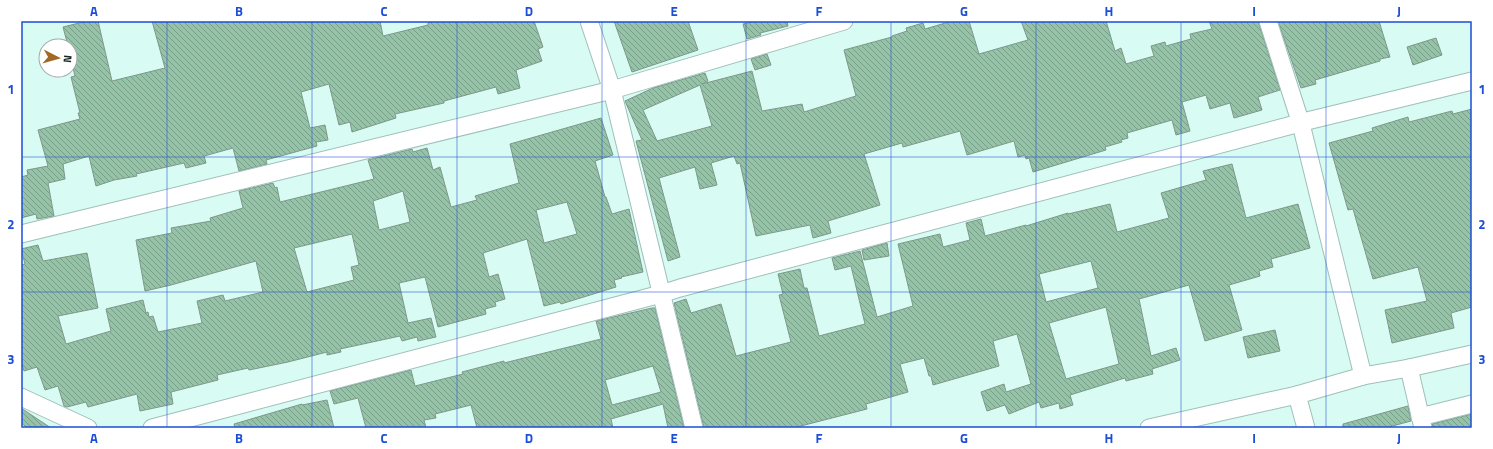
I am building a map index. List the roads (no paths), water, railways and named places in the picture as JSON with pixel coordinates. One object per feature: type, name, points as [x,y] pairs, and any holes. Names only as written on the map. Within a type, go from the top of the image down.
[{"type":"street","points":[[589,21],[612,90],[694,428]]},
{"type":"street","points":[[21,234],[612,90],[844,21]]},
{"type":"street","points":[[1268,21],[1300,124],[1363,376]]},
{"type":"street","points":[[152,428],[1300,124],[1472,80]]},
{"type":"street","points":[[1149,428],[1297,395],[1363,376],[1409,368],[1472,354]]},
{"type":"street","points":[[1409,368],[1421,422],[1472,404]]},
{"type":"street","points":[[1297,395],[1306,428]]},
{"type":"street","points":[[21,397],[88,428]]}]
